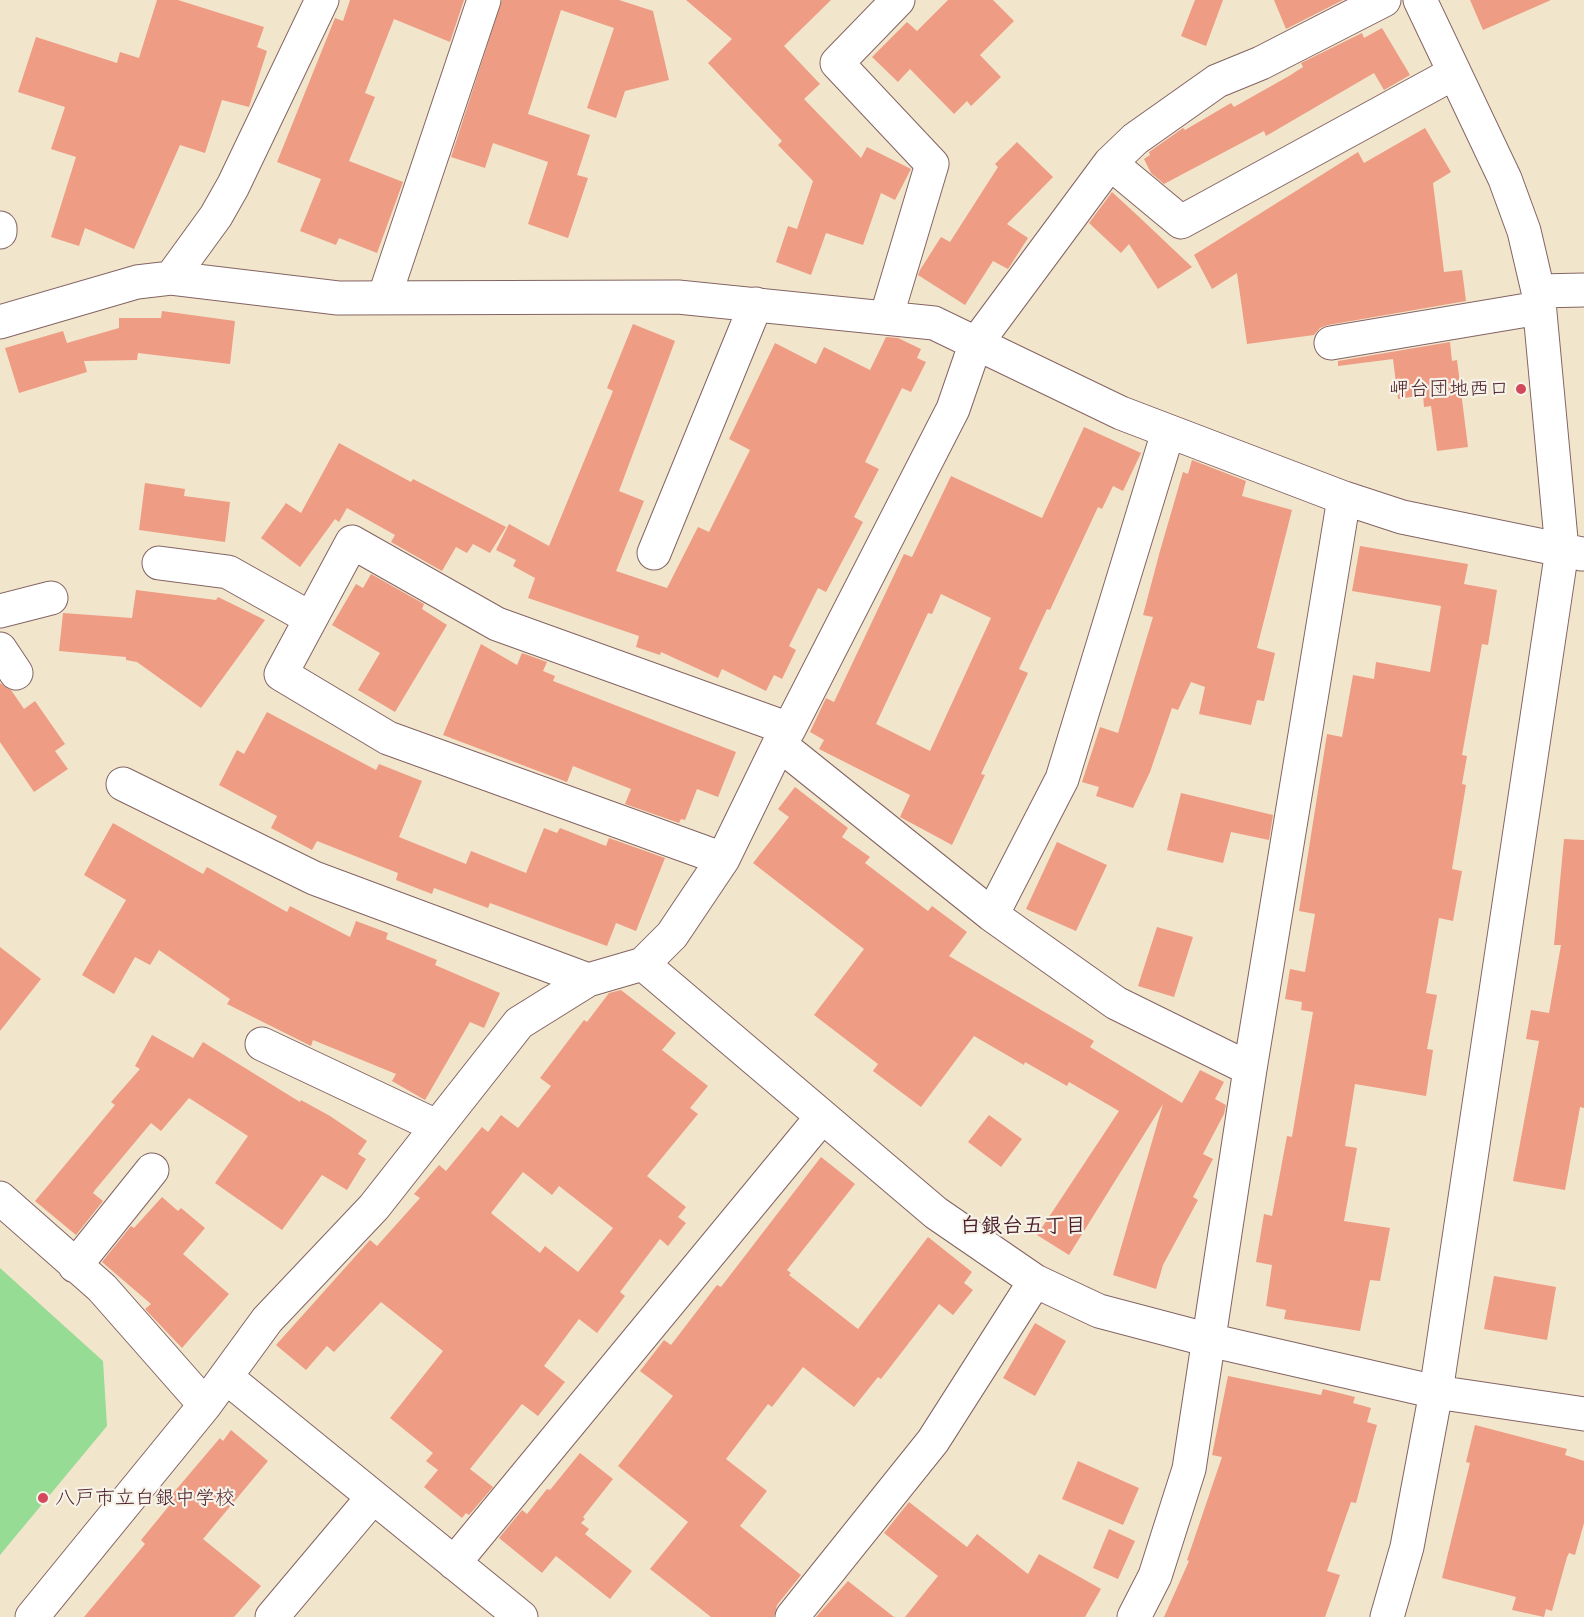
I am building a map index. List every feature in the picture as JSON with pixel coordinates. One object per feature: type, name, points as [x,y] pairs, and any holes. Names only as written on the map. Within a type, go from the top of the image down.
[{"type":"street","points":[[171,278],[216,216],[234,186],[322,0]]},
{"type":"street","points":[[384,298],[484,0]]},
{"type":"street","points":[[886,318],[932,164],[837,63],[898,0]]},
{"type":"street","points":[[32,1617],[205,1405],[267,1320],[374,1207],[519,1023],[588,981],[643,964],[672,935],[723,859],[953,409],[975,345],[1110,163],[1135,139],[1216,81],[1261,63],[1384,0]]},
{"type":"street","points":[[1387,1617],[1407,1547],[1436,1392],[1573,552],[1539,299],[1524,231],[1505,179],[1454,73],[1423,1]]},
{"type":"street","points":[[1110,163],[1181,222],[1454,73]]},
{"type":"street","points":[[0,322],[138,282],[171,278],[338,298],[678,297],[934,323],[975,345],[1168,432],[1344,498],[1402,517],[1573,552]]},
{"type":"street","points":[[1331,343],[1584,290]]},
{"type":"street","points":[[654,552],[756,304]]},
{"type":"street","points":[[992,915],[1062,779],[1168,432]]},
{"type":"street","points":[[1134,1617],[1155,1576],[1189,1469],[1250,1069],[1344,498]]},
{"type":"street","points":[[723,859],[388,738],[281,674],[352,542],[497,624],[784,736],[992,915],[1116,1004],[1250,1069]]},
{"type":"street","points":[[159,563],[228,572],[310,618]]},
{"type":"street","points":[[0,611],[51,598]]},
{"type":"street","points":[[123,784],[314,878],[588,981]]},
{"type":"street","points":[[643,964],[936,1213],[1035,1281],[1099,1311],[1209,1340],[1436,1392],[1584,1414]]},
{"type":"street","points":[[262,1044],[436,1126]]},
{"type":"street","points":[[454,1563],[822,1117]]},
{"type":"street","points":[[75,1266],[152,1170]]},
{"type":"street","points":[[0,1198],[102,1288],[205,1405]]},
{"type":"street","points":[[792,1617],[933,1441],[1035,1281]]},
{"type":"street","points":[[226,1377],[520,1617]]},
{"type":"street","points":[[272,1617],[373,1497]]},
{"type":"green space","points":[[0,1268],[103,1361],[107,1426],[0,1555]]},
{"type":"building","points":[[157,0],[178,0],[264,27],[257,47],[267,51],[249,107],[222,100],[205,153],[180,145],[134,249],[85,228],[79,246],[51,237],[76,157],[51,149],[65,107],[18,92],[36,37],[117,63],[120,52],[139,58]]},
{"type":"building","points":[[350,0],[464,0],[450,42],[394,19],[365,93],[375,97],[349,161],[403,182],[377,253],[339,238],[336,245],[300,231],[321,179],[277,162],[335,18],[343,21]]},
{"type":"building","points":[[502,0],[619,0],[653,11],[669,80],[625,91],[616,118],[587,108],[614,28],[561,10],[528,114],[590,135],[577,175],[588,178],[568,238],[528,224],[548,162],[493,143],[485,168],[451,157]]},
{"type":"building","points":[[686,0],[831,0],[784,46],[820,84],[804,99],[861,158],[867,147],[911,169],[895,200],[881,193],[863,245],[826,233],[811,275],[776,262],[788,226],[797,229],[813,181],[778,145],[782,141],[708,63],[732,39]]},
{"type":"building","points":[[948,0],[993,0],[1014,21],[980,55],[1001,77],[971,106],[967,101],[954,114],[910,69],[898,82],[872,57],[907,22],[917,31]]},
{"type":"building","points":[[1195,0],[1223,0],[1206,46],[1181,36]]},
{"type":"building","points":[[1274,0],[1343,0],[1286,29]]},
{"type":"building","points":[[1470,0],[1551,0],[1483,30]]},
{"type":"building","points":[[1382,28],[1410,75],[1384,90],[1374,73],[1266,136],[1264,131],[1164,184],[1151,173],[1144,159],[1150,155],[1149,152],[1183,128],[1185,130],[1231,103],[1234,107],[1303,67],[1301,63],[1362,33],[1364,38]]},
{"type":"building","points":[[1425,128],[1451,172],[1433,183],[1444,272],[1462,270],[1466,301],[1328,325],[1320,328],[1314,335],[1247,344],[1237,273],[1212,289],[1194,255],[1358,152],[1364,163]]},
{"type":"building","points":[[1017,142],[1053,177],[1007,224],[1028,238],[1008,269],[993,261],[965,305],[918,275],[941,237],[950,242],[998,167],[995,164]]},
{"type":"building","points":[[1112,192],[1192,267],[1158,289],[1129,244],[1121,253],[1089,223]]},
{"type":"building","points":[[162,311],[235,321],[230,364],[138,353],[137,360],[84,361],[87,372],[19,393],[5,348],[63,331],[67,343],[119,328],[119,318],[161,318]]},
{"type":"building","points":[[633,324],[675,341],[619,491],[644,501],[616,571],[667,588],[698,527],[709,532],[750,450],[729,439],[775,343],[816,364],[824,347],[870,370],[886,337],[898,338],[921,349],[917,358],[926,362],[911,392],[902,388],[865,462],[879,469],[854,517],[863,522],[826,592],[818,588],[789,646],[796,650],[782,679],[774,675],[766,691],[722,669],[718,678],[661,652],[660,655],[636,647],[639,636],[528,598],[535,578],[513,566],[516,560],[496,550],[509,524],[549,546],[613,391],[607,388]]},
{"type":"building","points":[[1450,342],[1452,361],[1457,360],[1468,447],[1437,451],[1431,406],[1424,407],[1423,395],[1398,399],[1393,359],[1338,366],[1338,361]]},
{"type":"building","points":[[1084,427],[1141,453],[1123,491],[1113,486],[1102,509],[1098,507],[1050,610],[1047,609],[1019,669],[1028,673],[981,774],[985,775],[952,845],[900,817],[910,795],[819,749],[824,740],[810,732],[826,698],[834,702],[904,554],[912,557],[951,476],[1042,518]],"holes":[[[941,594],[991,618],[930,751],[876,724],[928,613],[932,614]]]},
{"type":"building","points":[[339,443],[411,482],[413,479],[506,527],[490,553],[473,544],[467,553],[456,547],[442,571],[391,542],[395,535],[347,508],[339,522],[335,519],[300,567],[261,538],[286,503],[301,513]]},
{"type":"building","points":[[1192,460],[1246,481],[1242,496],[1292,510],[1257,648],[1275,653],[1264,701],[1257,700],[1251,725],[1199,714],[1205,687],[1191,682],[1178,710],[1172,708],[1150,772],[1133,808],[1096,796],[1099,787],[1082,782],[1100,727],[1118,733],[1153,617],[1143,615],[1160,551],[1183,472],[1188,474]]},
{"type":"building","points":[[145,483],[185,489],[184,496],[230,502],[225,542],[139,530]]},
{"type":"building","points":[[1360,546],[1468,564],[1464,584],[1497,590],[1488,645],[1482,644],[1462,755],[1467,756],[1462,784],[1466,785],[1452,869],[1462,871],[1453,921],[1439,918],[1426,993],[1437,995],[1427,1049],[1433,1050],[1426,1096],[1355,1084],[1345,1146],[1357,1148],[1344,1221],[1390,1228],[1380,1281],[1370,1280],[1360,1331],[1284,1319],[1286,1310],[1266,1306],[1272,1265],[1256,1262],[1264,1214],[1272,1216],[1287,1136],[1292,1137],[1313,1012],[1301,1010],[1302,1002],[1285,999],[1290,969],[1305,972],[1315,914],[1299,911],[1327,734],[1342,737],[1353,675],[1374,679],[1376,662],[1430,672],[1441,606],[1352,591]]},
{"type":"building","points":[[371,574],[424,604],[422,609],[447,625],[395,712],[358,690],[380,653],[332,625],[356,584],[363,588]]},
{"type":"building","points":[[136,590],[216,600],[218,597],[265,620],[201,708],[137,662],[126,660],[126,657],[59,651],[63,613],[132,618]]},
{"type":"building","points":[[481,644],[517,665],[522,653],[547,662],[543,671],[555,676],[553,681],[736,752],[718,797],[697,789],[685,820],[681,819],[679,823],[625,804],[631,789],[573,766],[567,782],[443,735]]},
{"type":"building","points":[[0,683],[11,690],[24,709],[35,701],[65,744],[55,751],[68,769],[34,792],[0,742]]},
{"type":"building","points":[[267,712],[376,770],[379,764],[422,781],[399,837],[466,864],[471,851],[526,873],[544,828],[557,833],[560,828],[606,846],[609,838],[665,858],[636,931],[616,923],[607,946],[490,903],[488,908],[434,888],[432,894],[396,880],[398,873],[317,841],[312,850],[271,828],[277,816],[219,785],[237,750],[244,754]]},
{"type":"building","points":[[795,787],[848,828],[842,837],[870,857],[865,863],[928,911],[932,906],[967,932],[949,956],[1094,1041],[1090,1047],[1182,1103],[1200,1070],[1224,1082],[1215,1099],[1226,1105],[1224,1114],[1203,1154],[1213,1159],[1193,1197],[1198,1200],[1163,1265],[1156,1289],[1113,1275],[1163,1104],[1069,1255],[1037,1235],[1119,1111],[1069,1082],[1067,1086],[1025,1062],[1024,1065],[974,1036],[921,1107],[873,1071],[878,1064],[814,1015],[864,949],[753,863],[789,817],[778,809]]},
{"type":"building","points":[[1181,793],[1273,815],[1269,840],[1231,832],[1223,863],[1167,850]]},
{"type":"building","points":[[113,823],[203,874],[207,867],[287,912],[290,906],[350,937],[356,921],[388,933],[386,939],[437,960],[435,965],[500,993],[484,1028],[470,1022],[425,1100],[392,1081],[396,1074],[313,1040],[311,1046],[227,1004],[230,999],[159,950],[150,965],[135,957],[114,994],[82,975],[126,900],[84,875]]},
{"type":"building","points":[[1564,839],[1584,840],[1584,1108],[1580,1107],[1565,1190],[1513,1181],[1539,1041],[1526,1039],[1531,1010],[1549,1013],[1561,945],[1554,945]]},
{"type":"building","points":[[1057,842],[1107,865],[1076,931],[1026,909]]},
{"type":"building","points":[[1157,927],[1193,937],[1174,997],[1138,986]]},
{"type":"building","points":[[0,947],[41,979],[0,1031]]},
{"type":"building","points":[[621,990],[676,1033],[662,1050],[708,1086],[690,1108],[698,1114],[647,1176],[686,1207],[678,1217],[686,1223],[668,1246],[660,1239],[620,1292],[625,1296],[597,1333],[579,1319],[544,1366],[565,1382],[538,1416],[522,1404],[470,1469],[493,1487],[469,1515],[466,1513],[462,1518],[424,1487],[438,1470],[426,1461],[433,1453],[390,1418],[443,1351],[381,1302],[334,1352],[327,1346],[306,1370],[276,1345],[370,1240],[377,1246],[420,1198],[414,1194],[439,1165],[446,1171],[482,1127],[488,1132],[501,1115],[518,1128],[551,1086],[540,1078],[584,1020],[587,1022],[609,993]],"holes":[[[523,1172],[552,1195],[559,1186],[613,1228],[578,1272],[545,1246],[540,1253],[491,1213]]]},
{"type":"building","points":[[152,1035],[193,1058],[203,1042],[300,1102],[301,1100],[330,1116],[367,1141],[358,1154],[366,1159],[347,1190],[322,1175],[282,1230],[215,1183],[248,1136],[189,1098],[161,1131],[151,1123],[95,1190],[93,1193],[103,1201],[76,1235],[35,1201],[115,1105],[111,1102],[140,1069],[135,1066]]},
{"type":"building","points":[[989,1115],[1022,1139],[1001,1167],[968,1142]]},
{"type":"building","points":[[821,1157],[855,1184],[787,1270],[791,1273],[789,1275],[858,1329],[928,1237],[972,1272],[964,1283],[973,1290],[953,1315],[939,1304],[881,1379],[878,1377],[854,1407],[803,1367],[772,1407],[768,1404],[726,1459],[767,1491],[740,1526],[801,1575],[777,1605],[774,1617],[711,1617],[650,1569],[688,1522],[618,1466],[673,1396],[640,1371],[664,1340],[671,1345],[717,1285],[721,1287]]},
{"type":"building","points":[[162,1197],[178,1211],[181,1208],[205,1228],[183,1254],[229,1294],[182,1348],[145,1309],[151,1304],[102,1262],[131,1226],[134,1228]]},
{"type":"building","points":[[1494,1276],[1556,1287],[1547,1340],[1484,1329]]},
{"type":"building","points":[[1035,1323],[1066,1341],[1035,1396],[1003,1378]]},
{"type":"building","points":[[1228,1376],[1321,1395],[1323,1389],[1355,1397],[1353,1403],[1371,1408],[1367,1422],[1377,1425],[1356,1503],[1351,1502],[1327,1571],[1340,1575],[1325,1617],[1164,1617],[1189,1561],[1187,1560],[1222,1457],[1212,1455]]},
{"type":"building","points":[[1475,1425],[1567,1449],[1565,1455],[1584,1461],[1584,1523],[1575,1555],[1569,1553],[1567,1557],[1552,1611],[1546,1609],[1544,1617],[1512,1610],[1516,1597],[1442,1578],[1470,1463],[1466,1462]]},
{"type":"building","points":[[231,1430],[268,1461],[203,1539],[261,1586],[234,1617],[84,1617],[145,1544],[141,1540],[173,1501],[169,1498],[220,1438],[223,1441]]},
{"type":"building","points":[[580,1453],[613,1479],[583,1517],[585,1519],[581,1523],[589,1529],[585,1534],[632,1571],[610,1599],[556,1556],[542,1573],[499,1538],[522,1510],[527,1514],[547,1489],[550,1490]]},
{"type":"building","points":[[1078,1461],[1139,1488],[1123,1525],[1062,1499]]},
{"type":"building","points":[[909,1502],[967,1547],[977,1534],[1028,1574],[1039,1554],[1101,1589],[1085,1617],[905,1617],[938,1576],[884,1533]]},
{"type":"building","points":[[1109,1529],[1135,1541],[1118,1579],[1093,1568]]},
{"type":"building","points":[[848,1581],[894,1617],[816,1617]]},
{"type":"place","name":"岬台団地西口","points":[[1521,389]]},
{"type":"place","name":"八戸市立白銀中学校","points":[[43,1498]]},
{"type":"district","name":"白銀台五丁目","points":[[1023,1226]]}]
